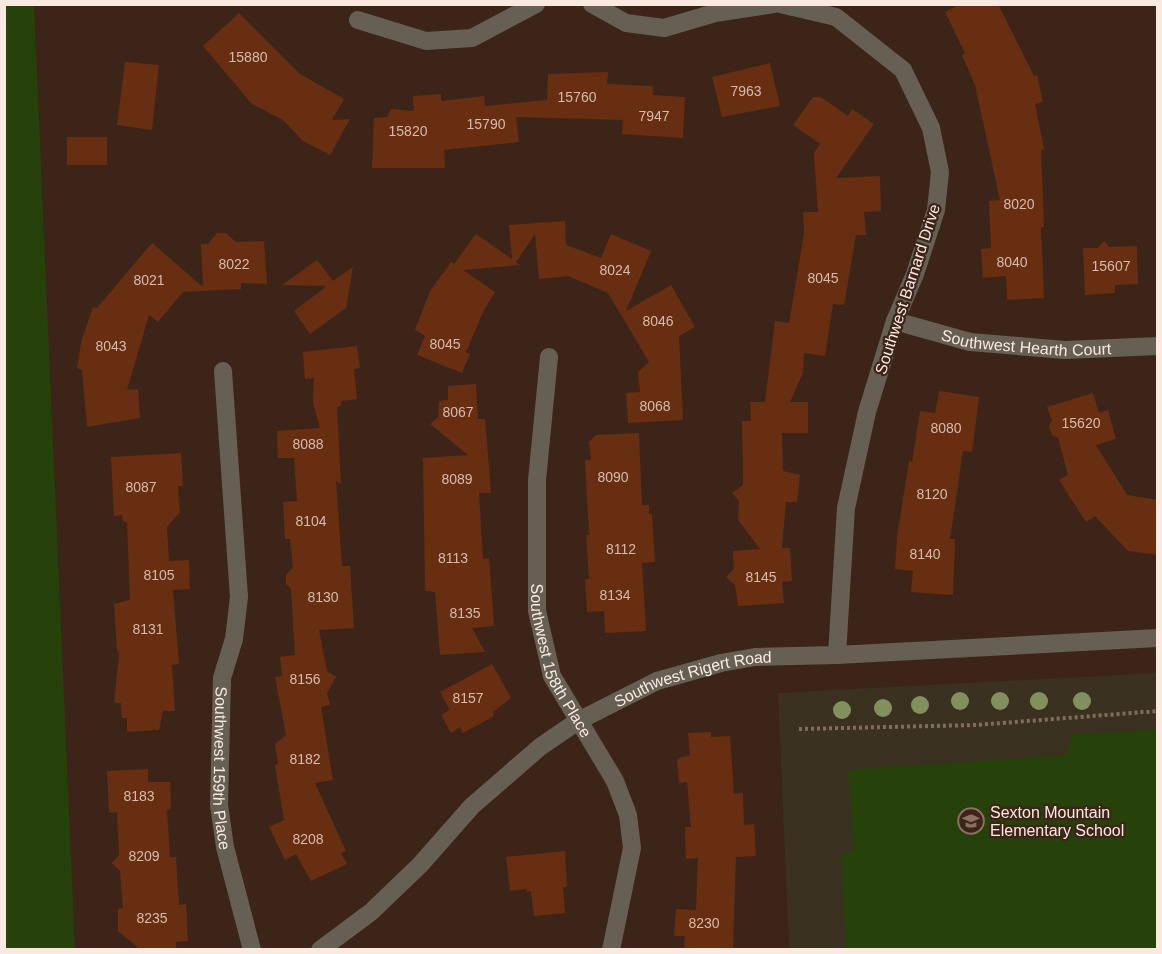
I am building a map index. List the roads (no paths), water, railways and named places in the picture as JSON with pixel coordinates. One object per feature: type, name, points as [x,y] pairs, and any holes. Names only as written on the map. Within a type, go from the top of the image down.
[{"type":"street","points":[[358,20],[426,41],[472,39],[536,4]]},
{"type":"street","points":[[592,4],[626,23],[664,28],[715,13],[774,4]]},
{"type":"street","name":"Southwest Barnard Drive","points":[[780,4],[836,17],[903,70],[931,128],[940,171],[936,210],[915,274],[895,321],[867,412],[846,508],[837,655]]},
{"type":"street","name":"Southwest Hearth Court","points":[[895,321],[980,343],[1065,350],[1158,346]]},
{"type":"street","name":"Southwest 158th Place","points":[[549,357],[537,480],[537,611],[552,676],[615,781],[628,815],[632,848],[611,950]]},
{"type":"street","name":"Southwest 159th Place","points":[[223,371],[240,597],[234,639],[222,678],[219,805],[225,847],[252,950]]},
{"type":"street","name":"Southwest Rigert Road","points":[[320,950],[371,912],[420,865],[472,806],[540,747],[578,721],[657,681],[721,663],[755,657],[837,655],[1158,638]]},
{"type":"place","name":"Sexton Mountain Elementary School","points":[[971,821]]}]
